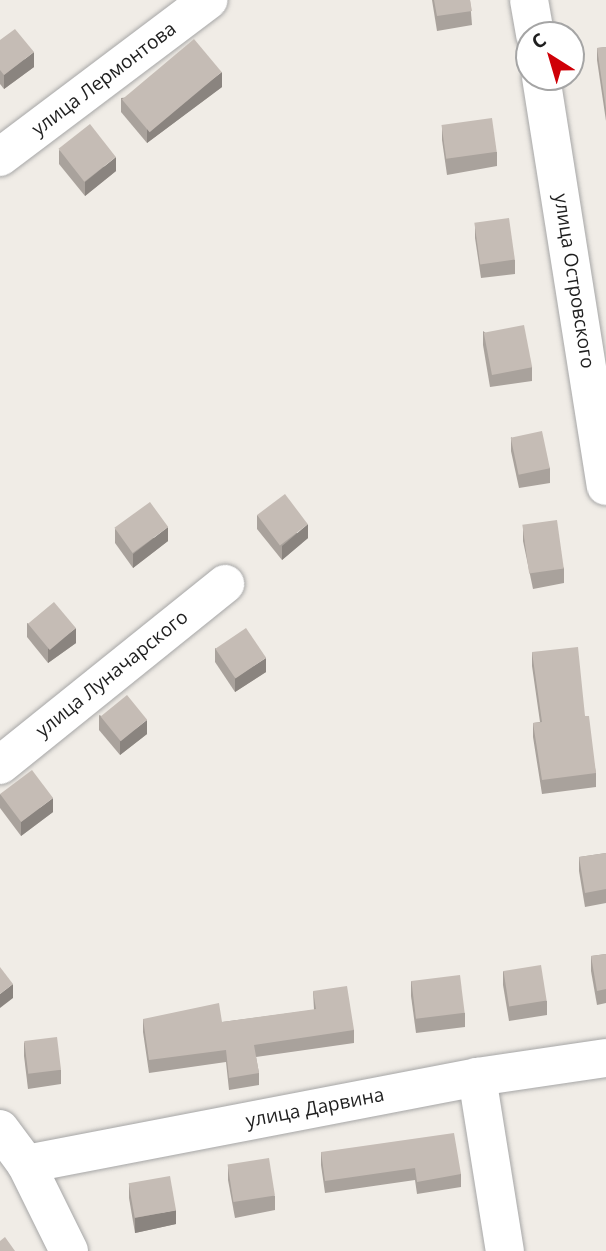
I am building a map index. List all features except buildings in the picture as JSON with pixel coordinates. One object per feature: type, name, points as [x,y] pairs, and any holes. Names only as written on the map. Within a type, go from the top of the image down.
[{"type":"street","name":"улица Лермонтова","points":[[0,157],[208,0]]},
{"type":"street","points":[[529,0],[533,21]]},
{"type":"street","name":"улица Островского","points":[[543,91],[606,486]]},
{"type":"street","name":"улица Луначарского","points":[[0,765],[225,584]]},
{"type":"street","name":"улица Дарвина","points":[[26,1164],[477,1077],[606,1058]]},
{"type":"street","points":[[477,1077],[505,1251]]},
{"type":"street","points":[[0,1129],[26,1164],[69,1251]]}]
